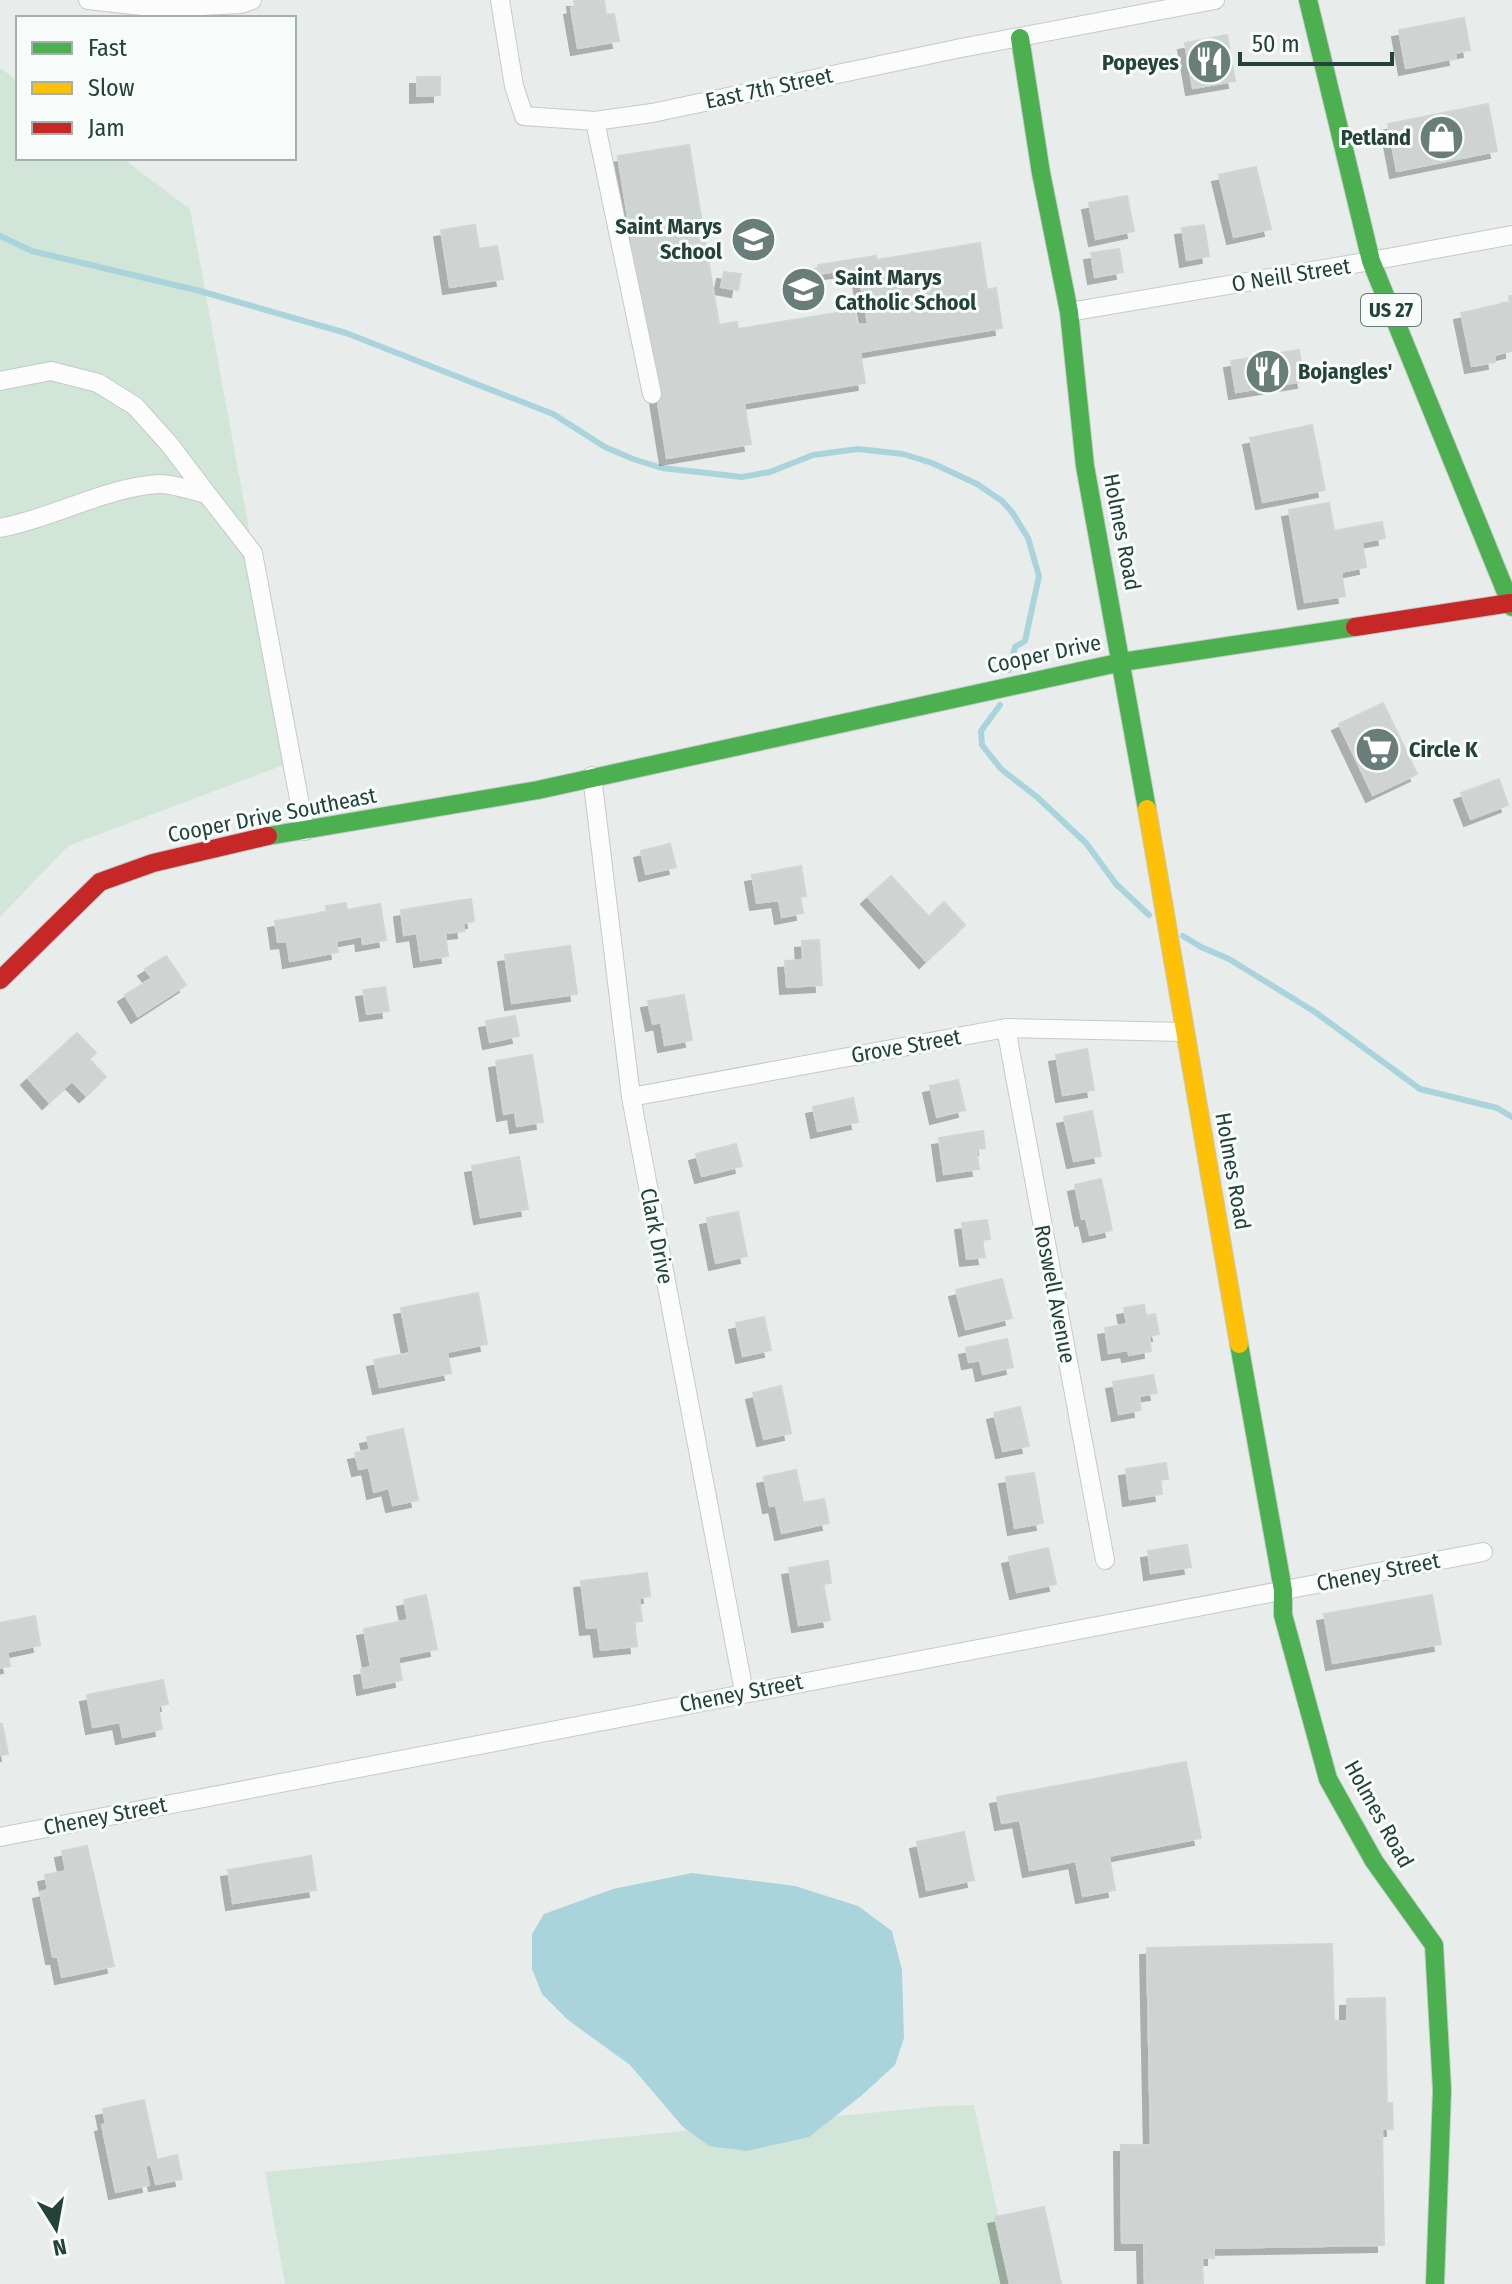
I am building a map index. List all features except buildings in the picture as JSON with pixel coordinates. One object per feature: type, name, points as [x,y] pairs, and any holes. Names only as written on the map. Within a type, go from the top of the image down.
[{"type":"street","points":[[88,0],[161,8],[241,4],[252,0]]},
{"type":"street","name":"East 7th Street","points":[[500,0],[514,86],[524,116],[595,121],[652,113],[1215,0]]},
{"type":"street","name":"US 27","points":[[1308,0],[1371,261],[1511,605]]},
{"type":"street","name":"Holmes Road","points":[[1020,38],[1041,173],[1069,312],[1085,466],[1122,662],[1283,1590],[1283,1615],[1328,1779],[1374,1861],[1434,1945],[1442,2090],[1435,2284]]},
{"type":"street","points":[[595,121],[652,394]]},
{"type":"street","name":"O Neill Street","points":[[1069,312],[1512,235]]},
{"type":"street","points":[[0,381],[51,371],[98,383],[135,406],[170,445],[253,553],[305,831]]},
{"type":"street","points":[[0,528],[25,523],[133,488],[161,484],[207,494]]},
{"type":"street","name":"Cooper Drive","points":[[592,776],[1122,662],[1511,605]]},
{"type":"street","name":"Cooper Drive Southeast","points":[[0,980],[100,882],[153,863],[256,838],[538,790],[592,776]]},
{"type":"street","name":"Clark Drive","points":[[592,776],[631,1097],[744,1692]]},
{"type":"street","name":"Grove Street","points":[[631,1097],[1006,1028],[1184,1032]]},
{"type":"street","name":"Roswell Avenue","points":[[1006,1028],[1105,1560]]},
{"type":"street","name":"Cheney Street","points":[[0,1837],[1483,1552]]},
{"type":"green space","points":[[0,68],[16,80],[16,160],[125,160],[190,209],[292,762],[68,846],[0,917]]},
{"type":"green space","points":[[974,2105],[1013,2284],[285,2284],[265,2172],[940,2106]]},
{"type":"water","points":[[692,1873],[795,1886],[858,1906],[892,1931],[902,1970],[904,2038],[895,2065],[809,2137],[747,2151],[709,2146],[683,2127],[630,2065],[568,2020],[542,1994],[532,1969],[532,1934],[544,1914],[613,1889]]},
{"type":"waterway","points":[[0,236],[32,251],[200,291],[346,333],[553,414],[605,447],[662,468],[742,477],[770,472],[813,455],[858,449],[903,454],[932,463],[977,484],[1002,501],[1028,538],[1039,576],[1025,641],[1015,647],[1009,670]]},
{"type":"waterway","points":[[1000,705],[981,731],[982,745],[1001,769],[1037,797],[1086,843],[1116,884],[1149,915]]},
{"type":"waterway","points":[[1183,936],[1229,959],[1315,1012],[1420,1089],[1497,1108],[1512,1117]]},
{"type":"traffic: fast","points":[[1308,0],[1371,261],[1512,607]]},
{"type":"traffic: fast","points":[[1020,38],[1041,173],[1069,312],[1085,466],[1147,809]]},
{"type":"traffic: fast","points":[[268,836],[538,790],[1122,662],[1355,627]]},
{"type":"traffic: fast","points":[[1239,1344],[1283,1590],[1283,1615],[1328,1779],[1374,1861],[1434,1945],[1442,2090],[1435,2284]]},
{"type":"traffic: slow","points":[[1147,809],[1239,1344]]},
{"type":"traffic: jam","points":[[1355,627],[1510,603]]},
{"type":"traffic: jam","points":[[0,980],[100,882],[153,863],[268,836]]},
{"type":"place","name":"Popeyes","points":[[1210,62]]},
{"type":"place","name":"Petland","points":[[1442,137]]},
{"type":"place","name":"Saint Marys School","points":[[753,239]]},
{"type":"place","name":"Saint Marys Catholic School","points":[[804,290]]},
{"type":"place","name":"Bojangles'","points":[[1267,371]]},
{"type":"place","name":"Circle K","points":[[1378,749]]}]
